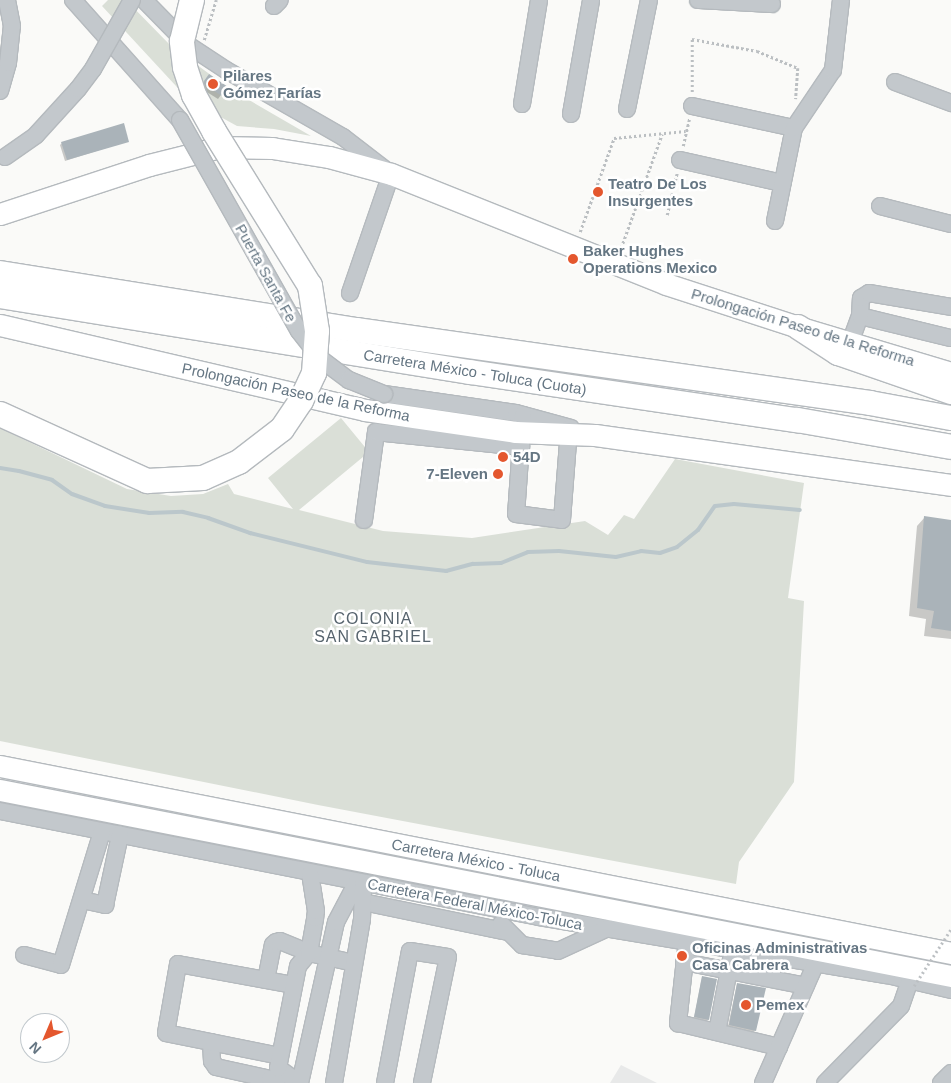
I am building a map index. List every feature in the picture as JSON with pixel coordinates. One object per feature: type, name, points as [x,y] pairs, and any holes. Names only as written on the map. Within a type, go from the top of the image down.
[{"type":"highway","points":[[0,414],[147,481],[203,478],[239,462],[282,429],[301,401],[314,373],[318,331],[310,286],[214,131],[194,95],[185,66],[182,41],[192,0]]},
{"type":"highway","name":"Carretera México - Toluca (Cuota)","points":[[0,273],[356,330],[870,403],[951,418]]},
{"type":"highway","name":"Carretera México - Toluca (Cuota)","points":[[0,296],[470,372],[797,420],[951,447]]},
{"type":"highway","points":[[798,327],[838,352],[951,392]]},
{"type":"main road","name":"Prolongación Paseo de la Reforma","points":[[0,214],[148,164],[220,147],[272,148],[329,157],[391,174],[666,284],[798,327],[951,373]]},
{"type":"main road","name":"Prolongación Paseo de la Reforma","points":[[0,325],[452,431],[569,431],[951,485]]},
{"type":"main road","name":"Carretera México - Toluca","points":[[0,766],[951,953]]},
{"type":"main road","name":"Carretera México - Toluca","points":[[0,790],[687,934],[951,976]]},
{"type":"street","points":[[0,91],[8,63],[12,26],[8,0]]},
{"type":"street","points":[[3,159],[36,135],[78,90],[93,69],[132,0]]},
{"type":"street","points":[[144,0],[188,45],[280,103],[342,137],[391,174],[350,293]]},
{"type":"street","points":[[522,104],[539,0]]},
{"type":"street","points":[[571,114],[591,0]]},
{"type":"street","points":[[627,109],[649,0]]},
{"type":"street","points":[[698,0],[772,4]]},
{"type":"street","points":[[776,222],[794,128],[833,70],[841,0]]},
{"type":"street","name":"Puerta Santa Fe","points":[[77,1],[180,120],[299,331],[322,360],[349,380],[384,394],[522,432]]},
{"type":"street","points":[[895,82],[951,102]]},
{"type":"street","points":[[692,106],[794,128]]},
{"type":"street","points":[[680,160],[782,183]]},
{"type":"street","points":[[880,206],[951,224]]},
{"type":"street","points":[[850,343],[860,316],[861,298],[869,293],[951,307]]},
{"type":"street","points":[[860,316],[950,338]]},
{"type":"street","points":[[364,520],[376,432],[452,431]]},
{"type":"street","points":[[522,432],[516,514],[562,520],[569,431]]},
{"type":"street","name":"Carretera Federal México-Toluca","points":[[0,811],[484,906],[608,928],[687,934]]},
{"type":"street","points":[[24,955],[61,965],[102,832]]},
{"type":"street","points":[[82,900],[105,905],[120,835]]},
{"type":"street","points":[[310,873],[316,911],[308,953],[298,966],[278,1068],[300,1083],[338,916],[360,882]]},
{"type":"street","points":[[334,1083],[363,902],[360,882]]},
{"type":"street","points":[[363,902],[508,932]]},
{"type":"street","points":[[484,906],[522,945],[558,951],[608,928]]},
{"type":"street","points":[[687,934],[678,1023],[779,1047]]},
{"type":"street","points":[[266,980],[273,946],[276,942],[280,941],[308,953],[354,963]]},
{"type":"street","points":[[717,1032],[734,942],[816,963],[951,990]]},
{"type":"street","points":[[385,1083],[410,951],[448,957],[422,1083]]},
{"type":"street","points":[[684,962],[729,969],[806,986]]},
{"type":"street","points":[[763,1083],[816,963]]},
{"type":"street","points":[[280,1056],[166,1033],[178,964],[294,984]]},
{"type":"street","points":[[825,1083],[901,1006],[912,983]]},
{"type":"street","points":[[212,1042],[212,1061],[216,1067],[270,1079],[277,1083]]},
{"type":"street","points":[[941,1083],[951,1073]]},
{"type":"path","points":[[201,54],[216,0]]},
{"type":"path","points":[[692,106],[692,39],[757,51],[798,68],[794,128]]},
{"type":"path","points":[[574,248],[614,138],[686,132]]},
{"type":"path","points":[[615,264],[662,134]]},
{"type":"path","points":[[667,215],[680,160]]},
{"type":"path","points":[[912,983],[951,929]]},
{"type":"shaded area","points":[[108,0],[126,0],[171,46],[230,89],[311,136],[274,129],[237,126],[188,99],[102,6]]},
{"type":"shaded area","points":[[341,418],[369,452],[299,510],[383,531],[472,538],[585,521],[608,535],[624,515],[634,519],[675,459],[804,483],[788,598],[804,601],[794,782],[739,862],[736,884],[318,805],[0,741],[0,428],[127,489],[171,496],[203,494],[228,484],[234,494],[293,509],[268,478]]},
{"type":"shaded area","points":[[621,1065],[657,1083],[610,1083]]},
{"type":"building","name":"Pilares Gómez Farías","points":[[209,74],[228,87],[222,96],[205,85],[204,81]]},
{"type":"building","points":[[124,123],[129,142],[67,160],[61,142]]},
{"type":"building","points":[[924,516],[951,520],[951,631],[931,628],[934,611],[917,608]]},
{"type":"building","name":"Pemex","points":[[702,976],[717,979],[709,1020],[694,1017]]},
{"type":"building","name":"Pemex","points":[[737,983],[766,988],[756,1031],[729,1025]]},
{"type":"waterway","points":[[0,468],[52,480],[72,494],[105,506],[149,513],[183,512],[208,518],[250,533],[367,562],[446,571],[473,564],[501,563],[528,552],[559,551],[616,557],[641,551],[660,553],[677,547],[698,530],[715,506],[734,504],[800,510]]},
{"type":"place","name":"Pilares Gómez Farías","points":[[213,84]]},
{"type":"place","name":"Teatro De Los Insurgentes","points":[[598,192]]},
{"type":"place","name":"Baker Hughes Operations Mexico","points":[[573,259]]},
{"type":"place","name":"54D","points":[[503,457]]},
{"type":"place","name":"7-Eleven","points":[[498,474]]},
{"type":"place","name":"Oficinas Administrativas Casa Cabrera","points":[[682,956]]},
{"type":"place","name":"Pemex","points":[[746,1005]]},
{"type":"district","name":"COLONIA SAN GABRIEL","points":[[373,628]]}]
